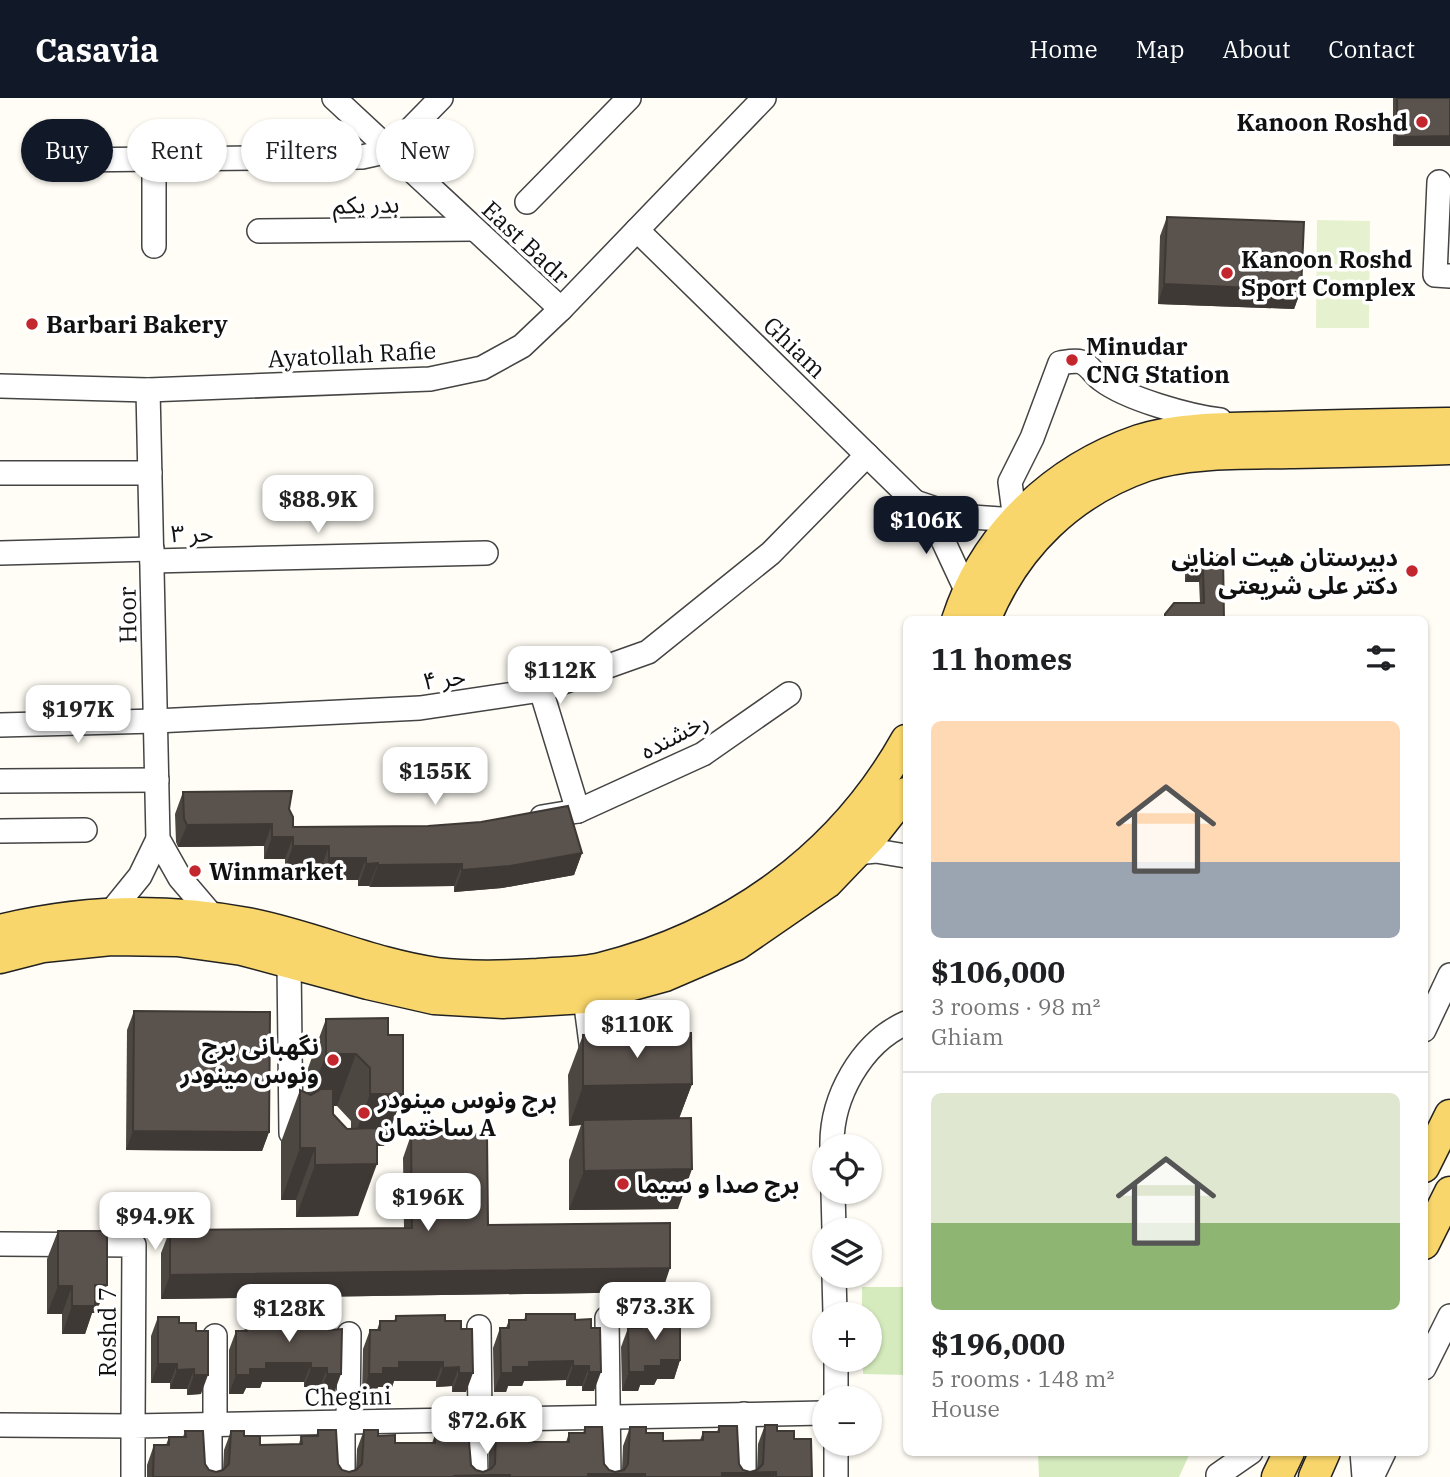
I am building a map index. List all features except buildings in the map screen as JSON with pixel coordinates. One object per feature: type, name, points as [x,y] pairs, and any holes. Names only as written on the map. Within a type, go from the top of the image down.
[{"type":"main road","points":[[962,606],[987,556],[1028,505],[1080,466],[1140,440],[1204,428],[1450,423]]},
{"type":"main road","points":[[987,616],[1009,570],[1046,525],[1094,489],[1148,466],[1206,455],[1450,449]]},
{"type":"main road","points":[[0,958],[43,947],[111,940],[177,941],[242,950],[434,999],[503,1003],[573,989],[628,973],[762,897],[810,862],[852,818],[881,782],[903,745]]},
{"type":"main road","points":[[628,973],[665,976],[737,946],[827,883],[903,797]]},
{"type":"main road","points":[[0,930],[38,921],[110,913],[179,915],[247,923],[374,960],[437,973],[502,976],[573,989]]},
{"type":"main road","points":[[1428,1159],[1450,1115]]},
{"type":"main road","points":[[1428,1236],[1450,1192]]},
{"type":"main road","points":[[1277,1477],[1287,1456]]},
{"type":"main road","points":[[1314,1477],[1323,1456]]},
{"type":"street","name":"East Badr","points":[[334,98],[376,138]]},
{"type":"street","points":[[420,119],[440,98]]},
{"type":"street","points":[[527,202],[629,98]]},
{"type":"street","name":"Ayatollah Rafie","points":[[0,386],[148,390],[430,379],[482,368],[522,346],[561,309],[764,98]]},
{"type":"street","points":[[227,158],[362,157],[376,154]]},
{"type":"street","points":[[154,182],[154,246]]},
{"type":"street","name":"East Badr","points":[[422,182],[561,309]]},
{"type":"street","points":[[1439,182],[1435,275],[1450,276]]},
{"type":"street","name":"بدر یکم","points":[[259,231],[473,229]]},
{"type":"street","name":"Ghiam","points":[[637,230],[915,502],[940,534],[962,606]]},
{"type":"street","points":[[1015,520],[1010,482],[1032,438],[1060,363],[1078,361],[1086,364],[1102,380],[1191,416],[1301,426]]},
{"type":"street","name":"Hoor","points":[[110,913],[140,876],[158,839],[148,390]]},
{"type":"street","name":"حر ۴","points":[[0,725],[156,721],[421,708],[541,690],[648,652],[771,553],[867,455]]},
{"type":"street","points":[[0,473],[150,473]]},
{"type":"street","name":"Ghiam","points":[[915,502],[957,516],[1015,520]]},
{"type":"street","name":"حر ۳","points":[[0,553],[152,555],[486,552]]},
{"type":"street","points":[[541,690],[578,811]]},
{"type":"street","name":"رخشنده","points":[[523,820],[578,811],[703,754],[789,694]]},
{"type":"street","points":[[0,781],[157,780]]},
{"type":"street","points":[[0,831],[85,830]]},
{"type":"street","name":"Hoor","points":[[158,839],[180,878],[215,919]]},
{"type":"street","points":[[856,853],[876,851],[903,856]]},
{"type":"street","points":[[289,962],[291,1133]]},
{"type":"street","points":[[1430,1005],[1450,975]]},
{"type":"street","points":[[573,989],[593,1059]]},
{"type":"street","points":[[834,1134],[841,1093],[864,1054],[903,1025]]},
{"type":"street","name":"Roshd 7","points":[[0,1244],[134,1245],[133,1426]]},
{"type":"street","points":[[1428,1360],[1450,1316]]},
{"type":"street","points":[[607,1318],[609,1477]]},
{"type":"street","points":[[476,1477],[479,1326]]},
{"type":"street","points":[[344,1477],[349,1334]]},
{"type":"street","points":[[210,1477],[215,1336]]},
{"type":"street","name":"Chegini","points":[[0,1425],[213,1425],[812,1413]]},
{"type":"street","points":[[744,1414],[744,1477]]},
{"type":"street","points":[[133,1426],[133,1477]]},
{"type":"street","points":[[836,1456],[836,1477]]},
{"type":"street","points":[[1218,1476],[1227,1456]]},
{"type":"street","points":[[1218,1476],[1246,1456]]},
{"type":"street","points":[[1362,1456],[1364,1477]]},
{"type":"street","points":[[1372,1477],[1382,1456]]},
{"type":"green space","points":[[1317,220],[1370,221],[1369,328],[1316,328]]},
{"type":"green space","points":[[903,1287],[903,1375],[863,1374],[882,1372],[882,1302],[862,1302],[862,1288]]},
{"type":"green space","points":[[1038,1456],[1189,1456],[1179,1477],[1039,1477]]},
{"type":"place","name":"Kanoon Roshd","points":[[1422,122]]},
{"type":"place","name":"Kanoon Roshd Sport Complex","points":[[1227,273]]},
{"type":"place","name":"Barbari Bakery","points":[[32,324]]},
{"type":"place","name":"Minudar CNG Station","points":[[1072,360]]},
{"type":"place","name":"دبیرستان هیت امنایی دکتر علی شریعتی","points":[[1412,571]]},
{"type":"place","name":"Winmarket","points":[[195,871]]},
{"type":"place","name":"نگهبانی برج ونوس مینودر","points":[[333,1060]]},
{"type":"place","name":"برج ونوس مینودر ساختمان A","points":[[364,1113]]},
{"type":"place","name":"برج صدا و سیما","points":[[623,1184]]}]
